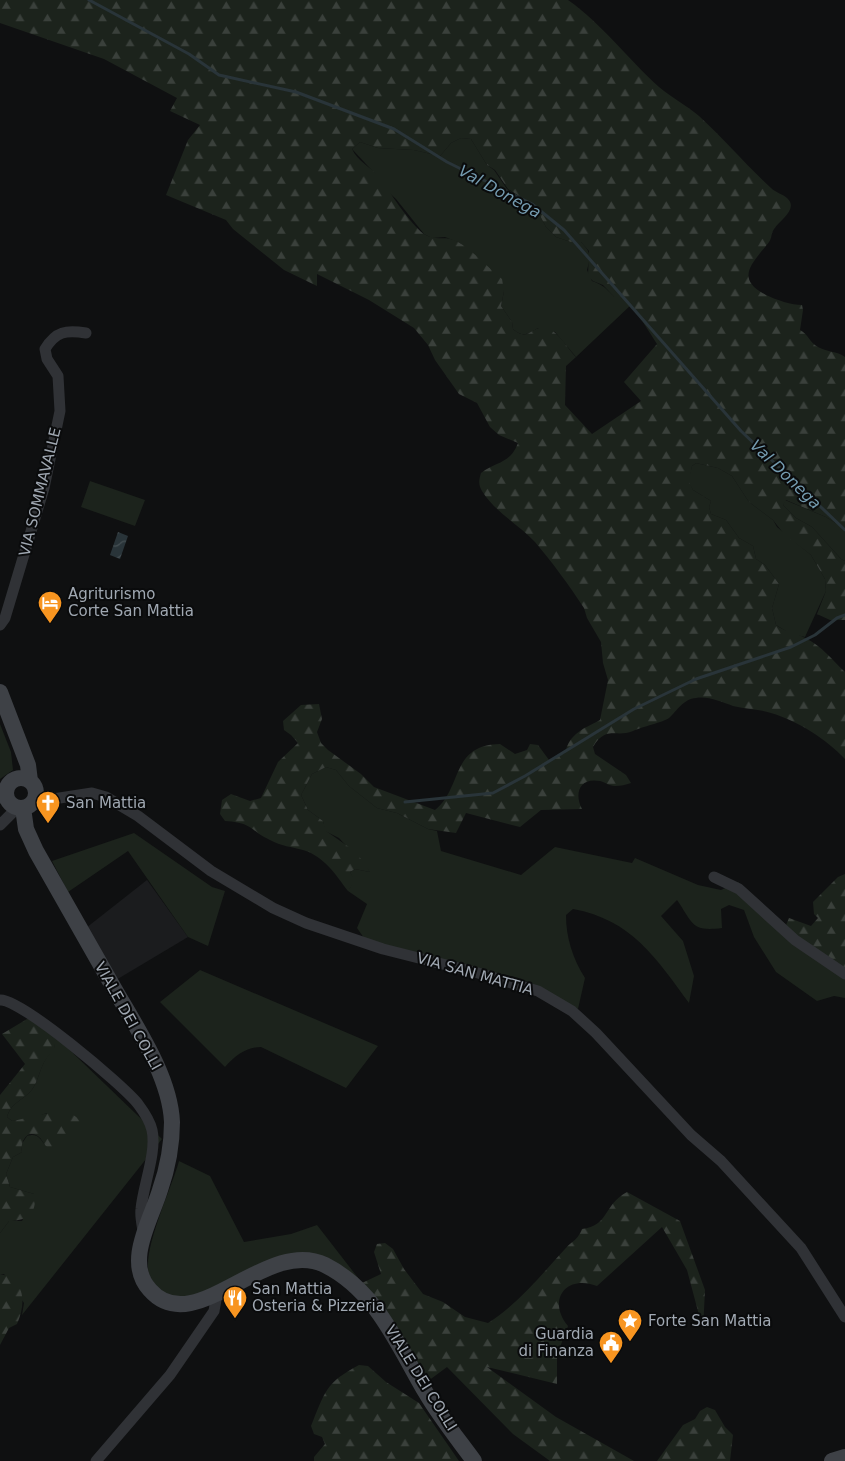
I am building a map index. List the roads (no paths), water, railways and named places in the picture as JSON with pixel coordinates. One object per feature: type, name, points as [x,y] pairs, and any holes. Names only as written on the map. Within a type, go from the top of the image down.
[{"type":"street","name":"VIA SOMMAVALLE","points":[[0,625],[5,618],[28,546],[56,437],[60,411],[58,376],[47,358],[45,349],[52,338],[69,330],[86,333]]},
{"type":"street","name":"VIALE DEI COLLI","points":[[0,692],[28,765],[30,780],[36,789],[16,802],[26,829],[36,851],[138,1030],[161,1076],[171,1108],[172,1145],[161,1189],[144,1236],[138,1265],[144,1284],[151,1292],[169,1302],[188,1305],[217,1294],[258,1271],[284,1261],[296,1260],[322,1264],[341,1274],[366,1297],[381,1315],[393,1332],[427,1394],[474,1461]]},
{"type":"street","points":[[0,825],[16,802],[7,790],[14,780],[19,778],[30,780]]},
{"type":"street","name":"VIA SAN MATTIA","points":[[16,802],[92,793],[106,797],[138,816],[211,872],[273,908],[306,924],[383,949],[478,973],[538,992],[572,1011],[596,1033],[691,1135],[721,1161],[801,1248],[845,1317]]},
{"type":"street","points":[[714,877],[739,889],[795,940],[845,974]]},
{"type":"street","name":"VIALE DEI COLLI","points":[[0,1000],[11,1002],[28,1013],[96,1063],[138,1104],[150,1122],[153,1132],[152,1148],[140,1211],[144,1236]]},
{"type":"street","points":[[96,1461],[170,1375],[214,1311],[217,1294]]},
{"type":"street","points":[[832,1461],[845,1457]]},
{"type":"water","points":[[118,532],[128,536],[120,559],[110,555]]},
{"type":"waterway","name":"Val Donega","points":[[89,0],[189,54],[219,75],[296,92],[394,129],[447,162],[532,204],[564,230],[741,431],[845,530]]},
{"type":"waterway","points":[[405,802],[493,793],[525,776],[634,709],[696,679],[791,647],[815,635],[837,618],[845,615]]},
{"type":"place","name":"Agriturismo Corte San Mattia","points":[[50,624]]},
{"type":"place","name":"San Mattia","points":[[48,824]]},
{"type":"place","name":"San Mattia Osteria & Pizzeria","points":[[235,1319]]},
{"type":"place","name":"Forte San Mattia","points":[[630,1342]]},
{"type":"place","name":"Guardia di Finanza","points":[[611,1364]]}]
